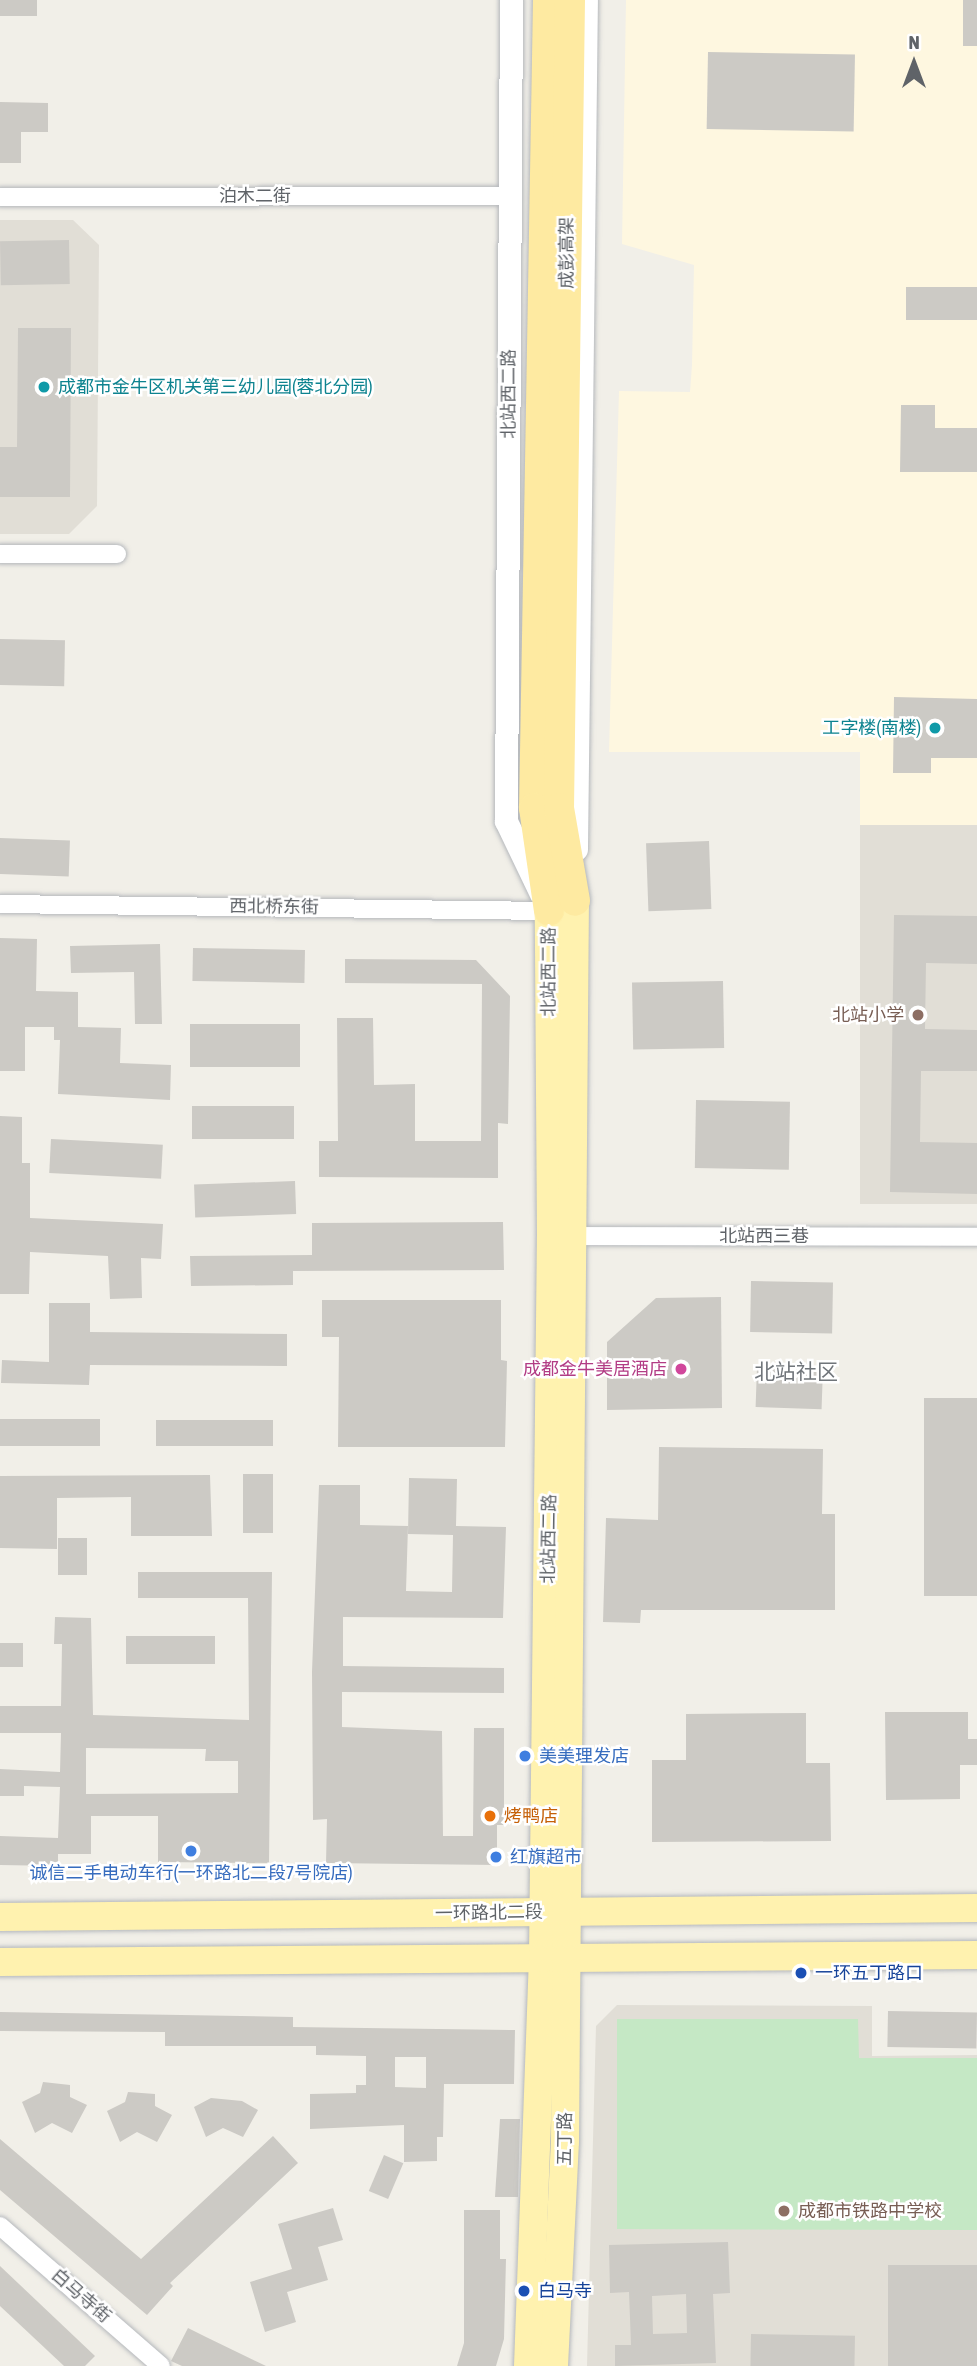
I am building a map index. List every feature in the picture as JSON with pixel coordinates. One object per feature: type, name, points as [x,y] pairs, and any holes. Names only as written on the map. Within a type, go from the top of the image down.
[{"type":"highway","name":"成彭高架","points":[[548,0],[550,505]]},
{"type":"highway","name":"成彭高架","points":[[550,505],[570,0]]},
{"type":"highway","points":[[550,505],[562,906]]},
{"type":"main road","name":"北站西二路","points":[[555,1912],[563,1236],[562,906]]},
{"type":"main road","name":"一环路北二段","points":[[0,1917],[977,1908]]},
{"type":"main road","name":"五丁路","points":[[528,2366],[555,1912]]},
{"type":"main road","points":[[0,1962],[977,1955]]},
{"type":"main road","name":"五丁路","points":[[554,1957],[565,2141],[554,2366]]},
{"type":"street","name":"北站西二路","points":[[511,0],[506,821],[562,906]]},
{"type":"street","name":"北站西二路","points":[[562,906],[586,0]]},
{"type":"street","name":"泊木二街","points":[[0,197],[510,196]]},
{"type":"street","points":[[0,554],[117,554]]},
{"type":"street","name":"西北桥东街","points":[[0,904],[562,906]]},
{"type":"street","name":"北站西三巷","points":[[563,1236],[977,1237]]},
{"type":"street","name":"白马寺街","points":[[0,2226],[148,2362]]},
{"type":"shaded area","points":[[626,0],[977,0],[977,825],[860,825],[860,752],[609,752],[619,391],[690,392],[692,365],[694,265],[622,244]]},
{"type":"shaded area","points":[[0,220],[73,220],[99,245],[97,506],[69,534],[0,534]]},
{"type":"shaded area","name":"北站小学","points":[[860,825],[977,825],[977,1204],[860,1204]]},
{"type":"shaded area","name":"成都市铁路中学校","points":[[617,2005],[872,2006],[872,2056],[977,2055],[977,2366],[587,2366],[596,2026]]},
{"type":"green space","points":[[617,2019],[858,2019],[859,2058],[977,2058],[977,2230],[617,2229]]},
{"type":"building","points":[[0,0],[37,0],[37,16],[0,16]]},
{"type":"building","points":[[963,0],[977,0],[977,46],[963,46]]},
{"type":"building","points":[[708,52],[855,55],[854,132],[707,129]]},
{"type":"building","points":[[0,102],[48,103],[48,132],[21,132],[21,163],[0,163]]},
{"type":"building","points":[[69,240],[70,284],[1,285],[0,241]]},
{"type":"building","points":[[906,287],[977,287],[977,320],[906,320]]},
{"type":"building","name":"成都市金牛区机关第三幼儿园(蓉北分园)","points":[[18,328],[71,328],[70,497],[0,497],[0,447],[17,447]]},
{"type":"building","points":[[901,405],[935,405],[935,428],[977,428],[977,472],[900,472]]},
{"type":"building","points":[[0,639],[65,640],[64,686],[0,685]]},
{"type":"building","name":"工字楼(南楼)","points":[[894,697],[977,699],[977,758],[931,758],[931,773],[893,773]]},
{"type":"building","points":[[0,838],[70,840],[69,876],[0,874]]},
{"type":"building","points":[[709,841],[711,909],[648,911],[646,843]]},
{"type":"building","points":[[894,915],[977,916],[977,964],[926,963],[925,1029],[977,1030],[977,1071],[921,1071],[920,1142],[977,1143],[977,1194],[890,1192]]},
{"type":"building","points":[[0,938],[37,939],[36,991],[78,992],[78,1027],[121,1028],[120,1063],[171,1065],[170,1100],[58,1094],[60,1040],[54,1040],[54,1027],[25,1027],[25,1071],[0,1071]]},
{"type":"building","points":[[160,944],[162,1024],[135,1024],[134,972],[71,973],[70,946]]},
{"type":"building","points":[[193,948],[305,950],[304,983],[192,981]]},
{"type":"building","points":[[345,959],[476,960],[510,996],[508,1124],[498,1123],[498,1178],[319,1177],[319,1141],[338,1141],[337,1018],[373,1018],[374,1085],[415,1084],[415,1141],[481,1141],[482,984],[345,983]]},
{"type":"building","points":[[723,981],[724,1048],[633,1050],[632,983]]},
{"type":"building","points":[[190,1024],[300,1024],[300,1067],[190,1067]]},
{"type":"building","points":[[696,1100],[790,1102],[789,1170],[695,1168]]},
{"type":"building","points":[[192,1106],[294,1106],[294,1139],[192,1139]]},
{"type":"building","points":[[0,1116],[22,1117],[22,1163],[30,1163],[30,1218],[163,1224],[161,1259],[141,1258],[142,1298],[110,1299],[108,1256],[30,1252],[29,1294],[0,1294]]},
{"type":"building","points":[[51,1139],[163,1145],[161,1179],[49,1173]]},
{"type":"building","points":[[295,1181],[296,1214],[195,1218],[194,1185]]},
{"type":"building","points":[[503,1222],[504,1270],[293,1271],[293,1285],[191,1286],[190,1256],[312,1255],[312,1223]]},
{"type":"building","points":[[751,1281],[833,1282],[832,1333],[750,1332]]},
{"type":"building","points":[[721,1297],[722,1408],[607,1410],[607,1342],[656,1298]]},
{"type":"building","points":[[322,1300],[501,1300],[501,1360],[507,1361],[505,1447],[338,1447],[339,1337],[322,1337]]},
{"type":"building","points":[[49,1303],[90,1303],[90,1332],[287,1334],[287,1366],[90,1365],[89,1385],[1,1383],[2,1360],[49,1362]]},
{"type":"building","points":[[757,1367],[823,1369],[822,1409],[756,1407]]},
{"type":"building","points":[[924,1398],[977,1398],[977,1596],[924,1596]]},
{"type":"building","points":[[0,1419],[100,1419],[100,1446],[0,1446]]},
{"type":"building","points":[[156,1420],[273,1420],[273,1446],[156,1446]]},
{"type":"building","points":[[659,1447],[823,1449],[822,1514],[835,1514],[835,1610],[641,1610],[640,1623],[603,1622],[606,1518],[658,1520]]},
{"type":"building","points":[[243,1474],[273,1474],[273,1533],[243,1533]]},
{"type":"building","points":[[210,1475],[212,1536],[131,1536],[131,1497],[57,1498],[57,1549],[0,1548],[0,1476]]},
{"type":"building","points":[[409,1478],[457,1479],[456,1526],[506,1527],[503,1618],[343,1617],[343,1666],[504,1668],[504,1693],[342,1692],[342,1727],[442,1731],[443,1836],[473,1836],[474,1728],[504,1728],[504,1825],[497,1825],[497,1865],[326,1863],[327,1819],[313,1820],[312,1672],[319,1485],[360,1485],[360,1525],[408,1526],[406,1591],[452,1592],[453,1535],[408,1534]]},
{"type":"building","points":[[58,1538],[87,1538],[87,1575],[58,1575]]},
{"type":"building","points":[[138,1572],[272,1572],[269,1863],[158,1862],[158,1816],[91,1816],[91,1854],[58,1854],[58,1866],[0,1865],[0,1836],[58,1838],[60,1787],[24,1786],[24,1796],[0,1796],[0,1769],[60,1772],[61,1733],[0,1733],[0,1706],[61,1706],[62,1644],[54,1644],[55,1617],[91,1618],[93,1715],[249,1720],[248,1598],[138,1598]],"holes":[[[86,1748],[206,1749],[205,1761],[238,1761],[238,1793],[86,1794]]]},
{"type":"building","points":[[126,1636],[215,1636],[215,1664],[126,1664]]},
{"type":"building","points":[[0,1643],[23,1643],[23,1667],[0,1667]]},
{"type":"building","points":[[885,1712],[968,1712],[968,1739],[977,1739],[977,1765],[960,1765],[960,1799],[886,1800]]},
{"type":"building","points":[[806,1713],[806,1763],[830,1763],[831,1841],[652,1842],[652,1760],[686,1760],[686,1714]]},
{"type":"building","points":[[888,2011],[977,2013],[976,2049],[887,2047]]},
{"type":"building","points":[[0,2012],[293,2017],[293,2027],[515,2030],[514,2084],[444,2084],[443,2137],[437,2137],[437,2161],[404,2162],[404,2125],[310,2129],[310,2094],[356,2093],[356,2085],[366,2085],[366,2056],[316,2055],[316,2046],[165,2046],[165,2032],[0,2031]],"holes":[[[395,2057],[426,2057],[426,2088],[395,2087]]]},
{"type":"building","points":[[43,2082],[70,2085],[70,2097],[87,2105],[72,2133],[52,2123],[35,2133],[22,2102],[40,2093]]},
{"type":"building","points":[[128,2092],[155,2094],[155,2106],[172,2115],[157,2142],[137,2132],[120,2142],[107,2111],[125,2102]]},
{"type":"building","points":[[211,2098],[242,2101],[258,2110],[243,2137],[223,2128],[206,2137],[194,2107]]},
{"type":"building","points":[[500,2119],[520,2119],[518,2197],[495,2197]]},
{"type":"building","points":[[273,2136],[298,2163],[170,2283],[173,2286],[147,2315],[0,2190],[0,2139],[141,2259]]},
{"type":"building","points":[[384,2155],[403,2163],[388,2199],[369,2191]]},
{"type":"building","points":[[333,2208],[343,2240],[318,2247],[328,2280],[287,2292],[296,2322],[265,2332],[250,2282],[292,2269],[278,2224]]},
{"type":"building","points":[[464,2210],[500,2210],[500,2259],[506,2259],[504,2339],[496,2366],[457,2366],[464,2343]]},
{"type":"building","points":[[728,2242],[730,2293],[713,2294],[716,2363],[615,2366],[615,2345],[631,2345],[629,2292],[610,2293],[609,2245]],"holes":[[[686,2294],[687,2333],[653,2334],[652,2296]]]},
{"type":"building","points":[[888,2265],[977,2265],[977,2366],[888,2366]]},
{"type":"building","points":[[0,2266],[95,2356],[85,2366],[64,2366],[0,2306]]},
{"type":"building","points":[[188,2328],[266,2366],[182,2366],[171,2361]]},
{"type":"building","points":[[751,2334],[855,2336],[854,2366],[750,2366]]},
{"type":"place","name":"成都市金牛区机关第三幼儿园(蓉北分园)","points":[[44,387]]},
{"type":"place","name":"工字楼(南楼)","points":[[935,728]]},
{"type":"place","name":"北站小学","points":[[918,1015]]},
{"type":"place","name":"成都金牛美居酒店","points":[[681,1369]]},
{"type":"place","name":"美美理发店","points":[[525,1756]]},
{"type":"place","name":"烤鸭店","points":[[490,1816]]},
{"type":"place","name":"诚信二手电动车行(一环路北二段7号院店)","points":[[191,1851]]},
{"type":"place","name":"红旗超市","points":[[496,1857]]},
{"type":"place","name":"一环五丁路口","points":[[801,1973]]},
{"type":"place","name":"成都市铁路中学校","points":[[784,2211]]},
{"type":"place","name":"白马寺","points":[[524,2291]]},
{"type":"district","name":"北站社区","points":[[796,1371]]}]
